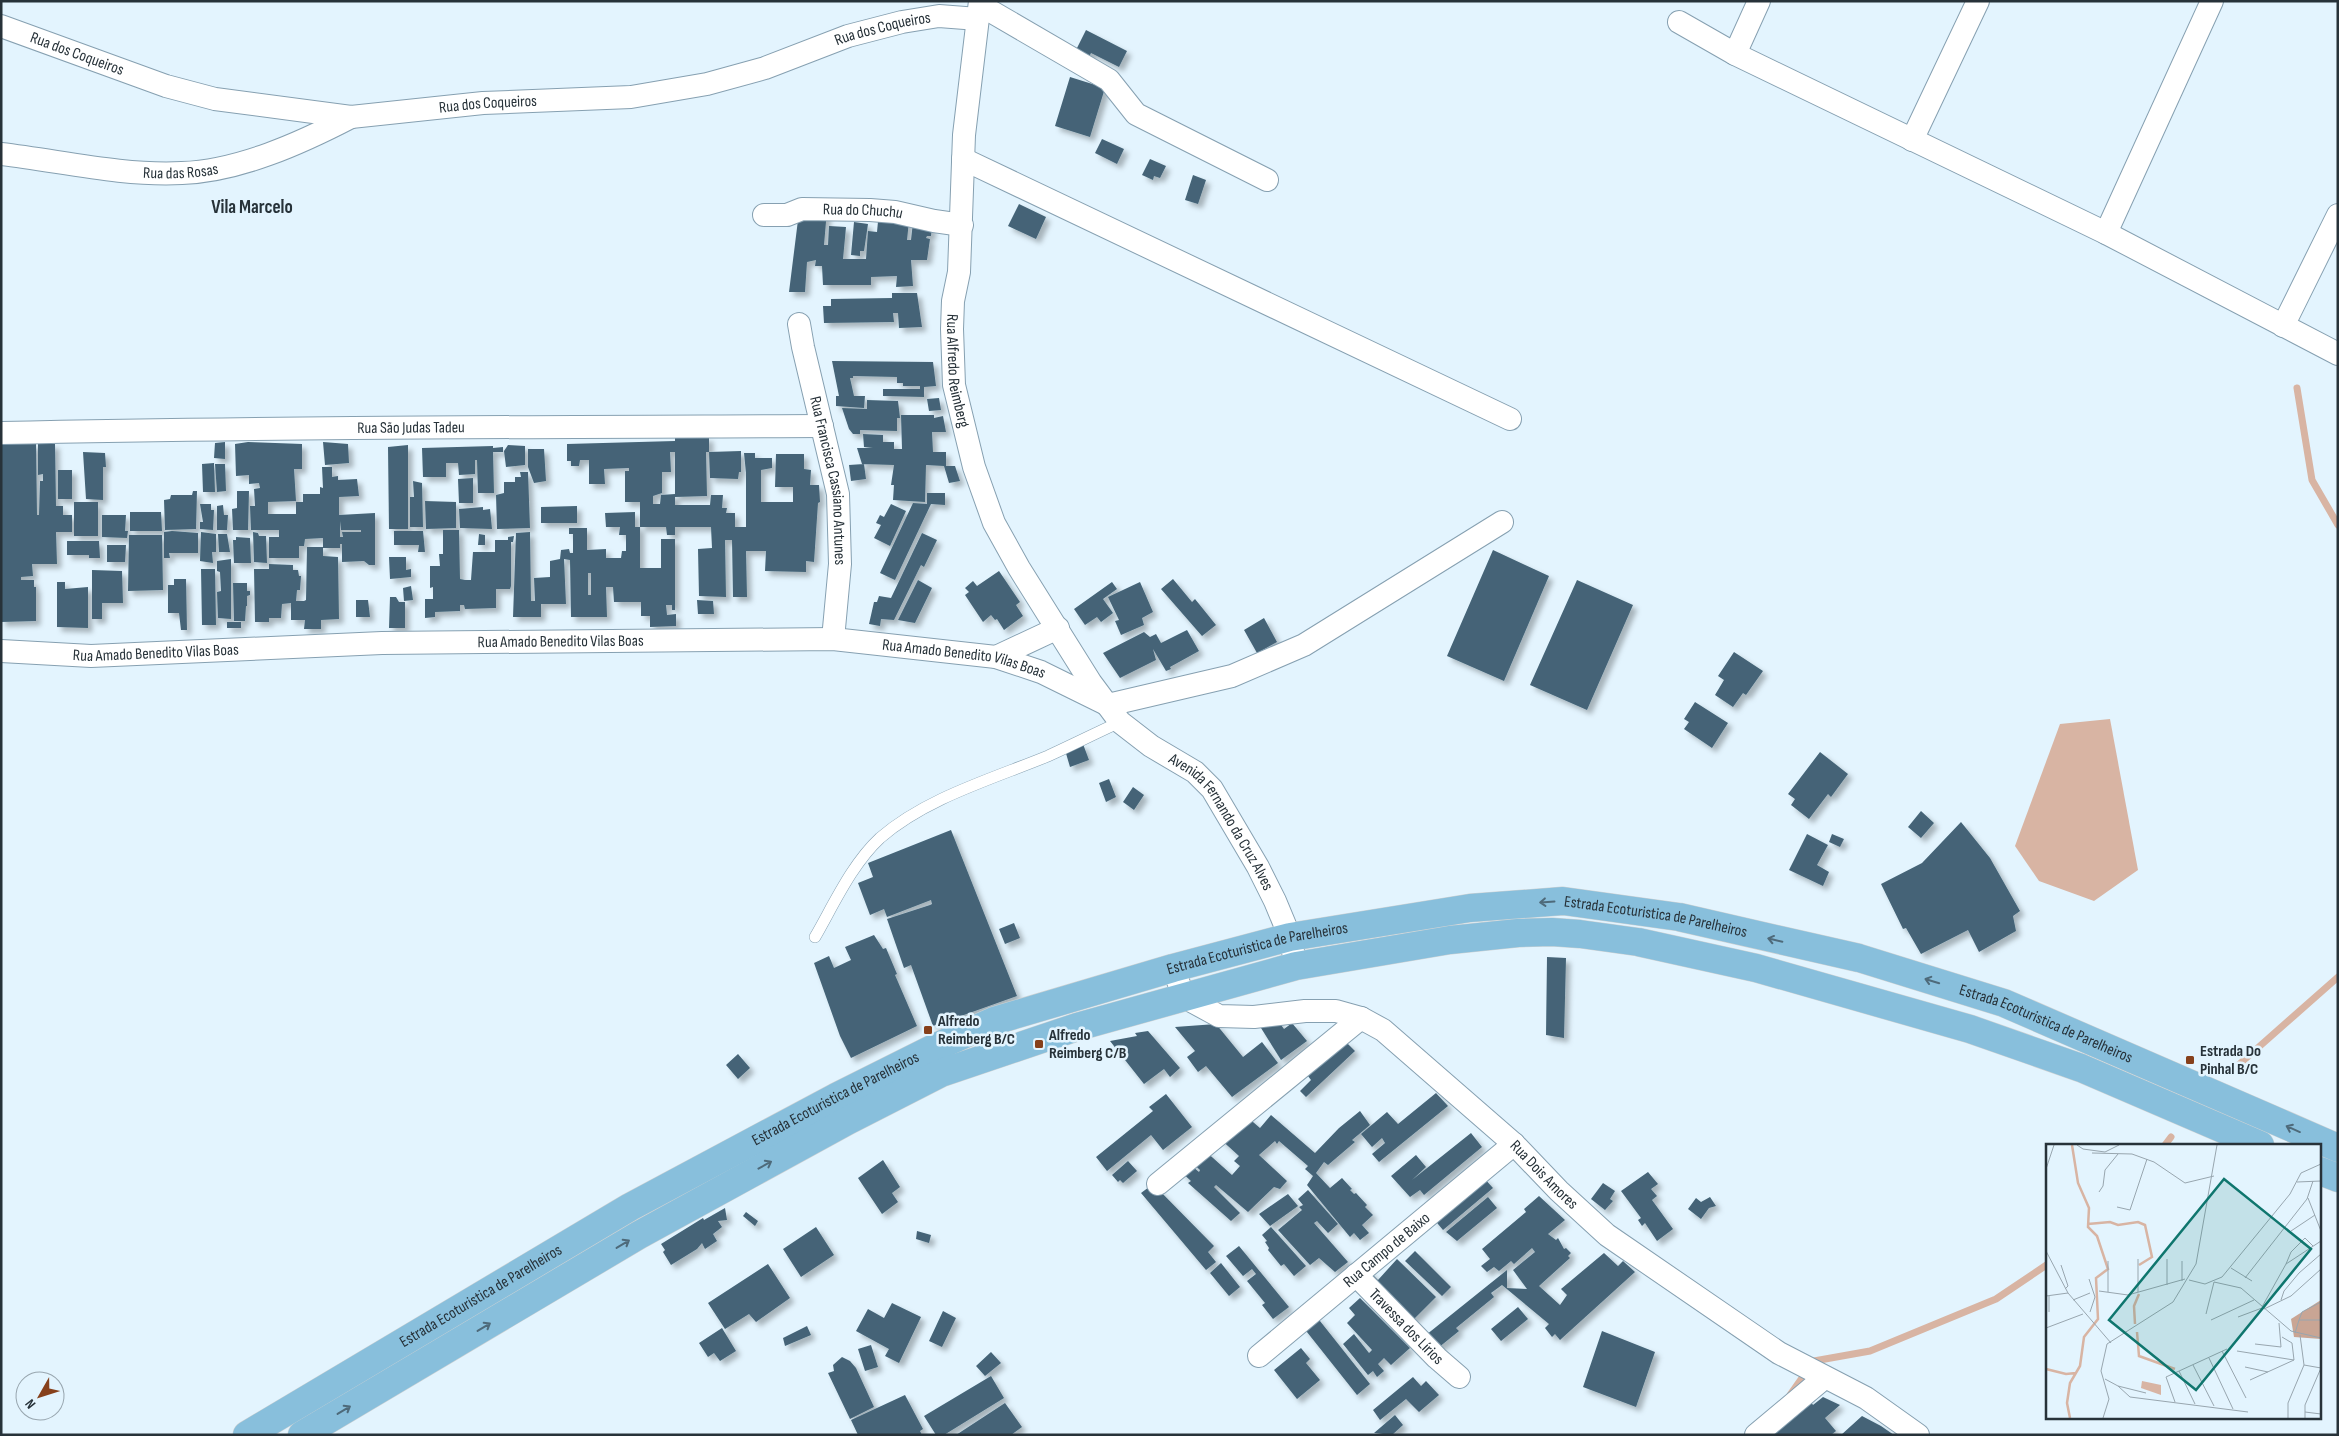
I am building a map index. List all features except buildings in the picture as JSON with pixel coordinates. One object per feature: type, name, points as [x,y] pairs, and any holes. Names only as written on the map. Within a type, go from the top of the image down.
[{"type":"main road","name":"Estrada Ecoturistica de Parelheiros","points":[[247,1435],[630,1207],[861,1084],[994,1021],[1173,968],[1290,937],[1470,908],[1563,901],[1679,918],[1859,958],[2004,1003],[2338,1148]]},
{"type":"main road","name":"Estrada Ecoturistica de Parelheiros","points":[[302,1435],[639,1235],[849,1120],[940,1074],[1077,1027],[1296,966],[1450,940],[1518,933],[1552,932],[1638,942],[1756,968],[1970,1029],[2082,1068],[2258,1144]]},
{"type":"main road","points":[[2322,1172],[2338,1178]]},
{"type":"street","points":[[1735,54],[1759,1]]},
{"type":"street","points":[[1912,140],[1978,1]]},
{"type":"street","points":[[2106,234],[2212,1]]},
{"type":"street","points":[[979,8],[1109,80],[1136,114],[1267,180]]},
{"type":"street","name":"Rua dos Coqueiros","points":[[1,26],[166,86],[215,99],[351,117],[483,103],[631,97],[707,84],[766,68],[848,36],[902,22],[979,8]]},
{"type":"street","name":"Rua Alfredo Reimberg","points":[[979,8],[963,159],[962,225],[952,329],[954,385],[974,467],[994,523],[1019,568],[1091,683],[1114,713]]},
{"type":"street","points":[[1679,22],[1735,54],[2106,234],[2338,354]]},
{"type":"street","name":"Rua das Rosas","points":[[1,154],[81,167],[183,173],[212,169],[265,155],[303,142],[351,117]]},
{"type":"street","points":[[963,159],[1510,419]]},
{"type":"street","name":"Rua do Chuchu","points":[[764,215],[787,215],[802,209],[870,210],[895,212],[962,225]]},
{"type":"street","points":[[2284,326],[2338,215]]},
{"type":"street","name":"Rua Francisca Cassiano Antunes","points":[[799,324],[802,347],[838,494],[840,564],[833,639]]},
{"type":"street","name":"Rua São Judas Tadeu","points":[[1,433],[382,426],[493,429],[822,426]]},
{"type":"street","points":[[1114,713],[1232,676],[1304,645],[1502,522]]},
{"type":"street","points":[[996,657],[1058,628]]},
{"type":"street","name":"Rua Amado Benedito Vilas Boas","points":[[1,652],[91,656],[382,643],[833,639],[996,657],[1041,672],[1114,713]]},
{"type":"street","name":"Avenida Fernando da Cruz Alves","points":[[1114,713],[1151,746],[1194,772],[1212,789],[1258,867],[1290,937],[1296,966]]},
{"type":"street","points":[[1173,968],[1184,997]]},
{"type":"street","name":"Rua Dois Amores","points":[[1184,997],[1219,1016],[1254,1017],[1336,1010],[1361,1018],[1383,1030],[1514,1144],[1559,1191],[1607,1235],[1779,1353],[1824,1378],[1866,1398],[1918,1435]]},
{"type":"street","points":[[1158,1184],[1361,1018]]},
{"type":"street","name":"Rua Campo de Baixo","points":[[1259,1356],[1514,1144]]},
{"type":"street","name":"Travessa dos Lírios","points":[[1356,1275],[1437,1358],[1459,1377]]},
{"type":"street","points":[[1756,1435],[1824,1378]]},
{"type":"lane","points":[[815,937],[855,868],[880,839],[910,817],[976,783],[1048,756],[1114,713]]},
{"type":"shaded area","points":[[2110,719],[2138,870],[2094,901],[2039,881],[2015,846],[2060,724]]},
{"type":"waterway","points":[[2297,388],[2312,480],[2338,525]]},
{"type":"waterway","points":[[2235,1068],[2338,977]]},
{"type":"waterway","points":[[2166,1144],[2171,1137]]},
{"type":"waterway","points":[[1790,1395],[1814,1361],[1870,1351],[1996,1299],[2046,1265]]},
{"type":"place","name":"Alfredo Reimberg B/C","points":[[928,1030]]},
{"type":"place","name":"Alfredo Reimberg C/B","points":[[1039,1044]]},
{"type":"place","name":"Estrada Do Pinhal B/C","points":[[2190,1060]]},
{"type":"district","name":"Vila Marcelo","points":[[252,207]]}]
